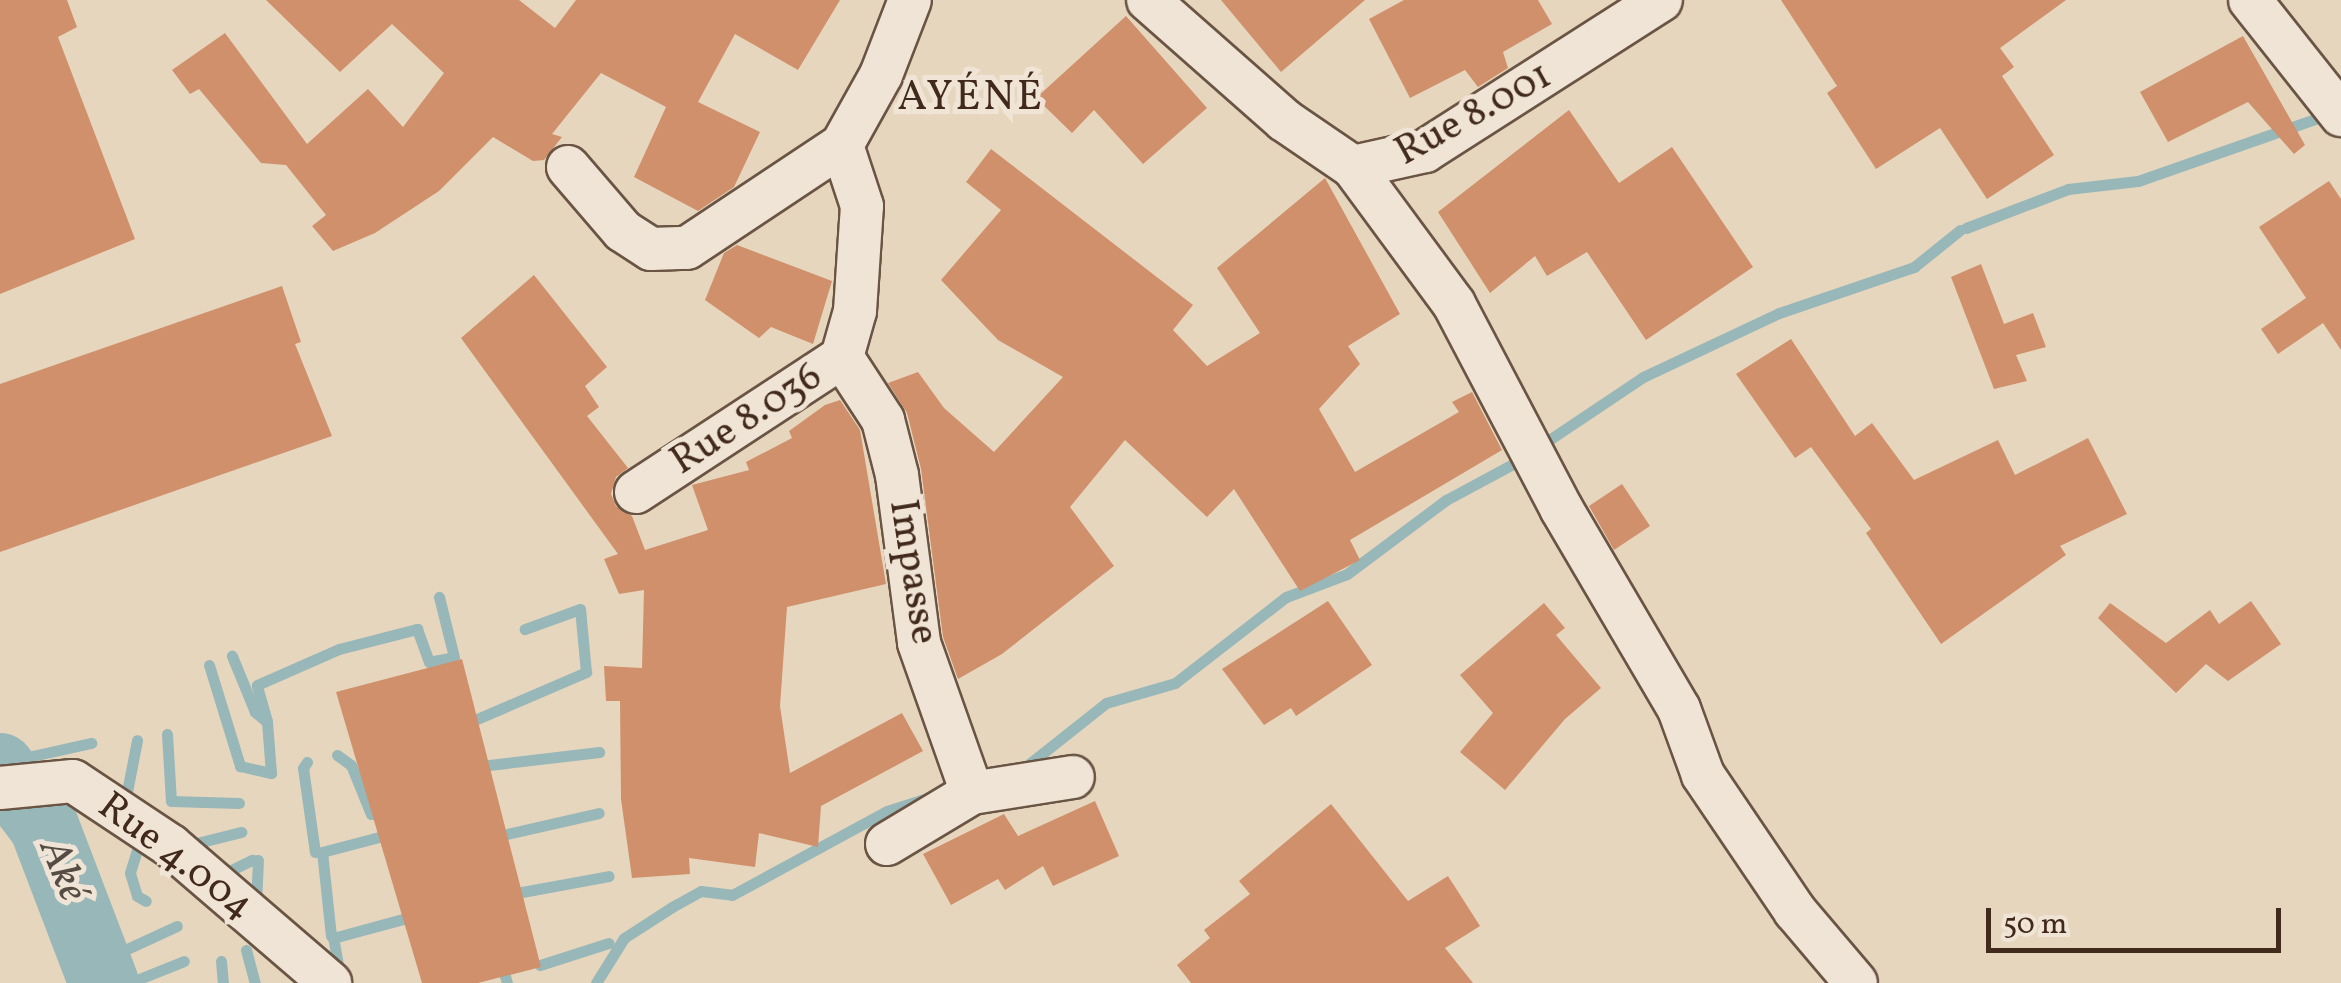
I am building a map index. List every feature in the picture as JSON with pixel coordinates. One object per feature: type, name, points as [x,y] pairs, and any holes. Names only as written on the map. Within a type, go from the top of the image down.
[{"type":"street","points":[[568,167],[623,231],[651,249],[687,248],[842,145],[882,74],[910,0]]},
{"type":"street","name":"Rue 8.001","points":[[1148,0],[1284,120],[1353,167],[1425,151],[1661,0]]},
{"type":"street","points":[[2262,3],[2341,115]]},
{"type":"street","name":"Rue 8.036","points":[[636,492],[842,357],[855,311],[862,206],[842,145]]},
{"type":"street","points":[[1353,167],[1454,304],[1561,508],[1679,709],[1703,776],[1795,911],[1856,983]]},
{"type":"street","name":"Impasse","points":[[842,357],[883,420],[897,475],[919,643],[972,793]]},
{"type":"street","points":[[887,844],[972,793],[1073,777]]},
{"type":"street","name":"Rue 4.004","points":[[0,788],[73,781],[170,846],[330,983]]},
{"type":"building","points":[[0,0],[67,0],[77,27],[58,37],[135,239],[0,294]]},
{"type":"building","points":[[266,0],[519,0],[555,28],[576,0],[840,0],[798,70],[735,34],[698,102],[760,132],[734,187],[698,211],[634,177],[666,107],[601,73],[552,134],[562,137],[544,160],[533,161],[493,137],[439,191],[375,233],[333,251],[312,226],[326,215],[286,165],[261,163],[199,89],[190,94],[172,70],[225,33],[307,144],[368,89],[403,127],[444,73],[392,24],[340,72]]},
{"type":"building","points":[[1221,0],[1365,0],[1281,72]]},
{"type":"building","points":[[1404,0],[1538,0],[1552,24],[1503,52],[1508,68],[1478,87],[1465,70],[1410,98],[1369,19]]},
{"type":"building","points":[[1781,0],[2066,0],[2000,48],[2014,67],[2002,76],[2054,155],[1987,199],[1940,128],[1876,169],[1827,93],[1837,86]]},
{"type":"building","points":[[1126,16],[1207,108],[1143,164],[1094,110],[1072,133],[1036,98]]},
{"type":"building","points":[[2243,36],[2305,145],[2294,154],[2248,102],[2168,142],[2140,92]]},
{"type":"building","points":[[1569,110],[1619,183],[1672,147],[1753,267],[1646,340],[1587,252],[1547,276],[1535,256],[1490,293],[1438,212]]},
{"type":"building","points":[[991,149],[1193,305],[1173,330],[1207,366],[1260,333],[1217,268],[1325,178],[1400,314],[1348,346],[1360,364],[1319,409],[1355,472],[1459,412],[1452,402],[1472,392],[1502,450],[1350,540],[1360,560],[1300,591],[1234,489],[1207,517],[1125,440],[1070,507],[1114,566],[1002,654],[958,679],[943,637],[921,469],[907,413],[888,383],[918,372],[944,408],[994,452],[1063,377],[998,340],[941,280],[1001,210],[966,182]]},
{"type":"building","points":[[2329,181],[2341,199],[2341,350],[2323,323],[2278,354],[2261,329],[2306,298],[2259,227]]},
{"type":"building","points":[[737,245],[832,281],[813,344],[771,327],[759,338],[705,300],[724,253]]},
{"type":"building","points":[[1981,264],[2004,324],[2033,313],[2046,347],[2016,355],[2027,381],[1994,389],[1951,277]]},
{"type":"building","points":[[534,275],[607,367],[585,386],[599,407],[587,416],[628,468],[616,477],[611,494],[616,506],[632,516],[645,550],[708,530],[692,485],[749,470],[746,462],[792,438],[789,431],[825,405],[840,400],[860,430],[886,584],[787,607],[780,706],[790,773],[902,713],[923,751],[821,806],[818,847],[759,833],[755,867],[689,858],[690,874],[632,878],[621,799],[620,701],[606,701],[604,666],[642,668],[644,590],[619,594],[604,559],[618,554],[461,338]]},
{"type":"building","points":[[282,286],[301,342],[295,344],[332,436],[0,552],[0,384]]},
{"type":"building","points":[[1791,339],[1855,436],[1872,423],[1914,480],[1998,440],[2015,475],[2088,438],[2127,514],[2060,546],[2066,555],[1941,644],[1866,533],[1871,529],[1811,447],[1795,458],[1736,374]]},
{"type":"building","points":[[1622,484],[1650,526],[1614,550],[1589,506]]},
{"type":"building","points":[[1328,601],[1372,665],[1296,716],[1291,708],[1264,725],[1222,669]]},
{"type":"building","points":[[2251,601],[2281,644],[2228,681],[2206,664],[2176,693],[2098,618],[2110,603],[2166,643],[2210,610],[2219,624]]},
{"type":"building","points":[[1544,603],[1565,628],[1556,635],[1601,688],[1565,719],[1505,790],[1460,752],[1493,713],[1460,675]]},
{"type":"building","points":[[462,659],[541,967],[478,983],[422,983],[336,692]]},
{"type":"building","points":[[1095,801],[1119,856],[1053,886],[1043,866],[1005,890],[998,879],[951,905],[923,854],[1004,814],[1018,836]]},
{"type":"building","points":[[1331,804],[1408,901],[1448,876],[1480,926],[1445,948],[1473,983],[1191,983],[1177,965],[1210,938],[1204,930],[1250,894],[1239,881]]},
{"type":"waterway","points":[[1966,228],[2068,189],[2138,181],[2315,119]]},
{"type":"waterway","points":[[1540,446],[1643,377],[1779,313],[1914,267],[1960,230]]},
{"type":"waterway","points":[[1024,768],[1106,703],[1175,683],[1286,597],[1347,574],[1446,500],[1524,458]]},
{"type":"waterway","points":[[267,721],[257,685],[339,649],[417,629],[429,662],[454,657],[439,597]]},
{"type":"waterway","points":[[477,719],[586,672],[580,609],[525,629]]},
{"type":"waterway","points":[[209,665],[240,766],[271,773],[267,722],[255,712],[232,656]]},
{"type":"waterway","points":[[167,734],[171,801],[239,803]]},
{"type":"waterway","points":[[125,802],[137,740]]},
{"type":"waterway","points":[[23,758],[91,743]]},
{"type":"waterway","points":[[489,765],[599,752]]},
{"type":"waterway","points":[[337,755],[351,765],[371,814]]},
{"type":"waterway","points":[[307,762],[303,768],[315,852]]},
{"type":"waterway","name":"Aké","points":[[0,768],[44,826],[104,983]]},
{"type":"waterway","points":[[596,983],[624,938],[672,907],[701,891],[732,895],[887,811],[934,796]]},
{"type":"waterway","points":[[507,834],[599,813]]},
{"type":"waterway","points":[[189,845],[241,832]]},
{"type":"waterway","points":[[331,936],[322,852],[379,837]]},
{"type":"waterway","points":[[140,840],[130,873],[137,896],[146,901]]},
{"type":"waterway","points":[[219,876],[252,860]]},
{"type":"waterway","points":[[256,905],[258,860]]},
{"type":"waterway","points":[[522,892],[609,876]]},
{"type":"waterway","points":[[340,976],[333,938],[403,919]]},
{"type":"waterway","points":[[116,954],[177,926]]},
{"type":"waterway","points":[[540,965],[609,943]]},
{"type":"waterway","points":[[246,950],[255,983]]},
{"type":"waterway","points":[[129,983],[184,961]]},
{"type":"waterway","points":[[221,961],[223,983]]},
{"type":"waterway","points":[[505,976],[507,983]]},
{"type":"district","name":"AYÉNÉ","points":[[971,99]]}]
